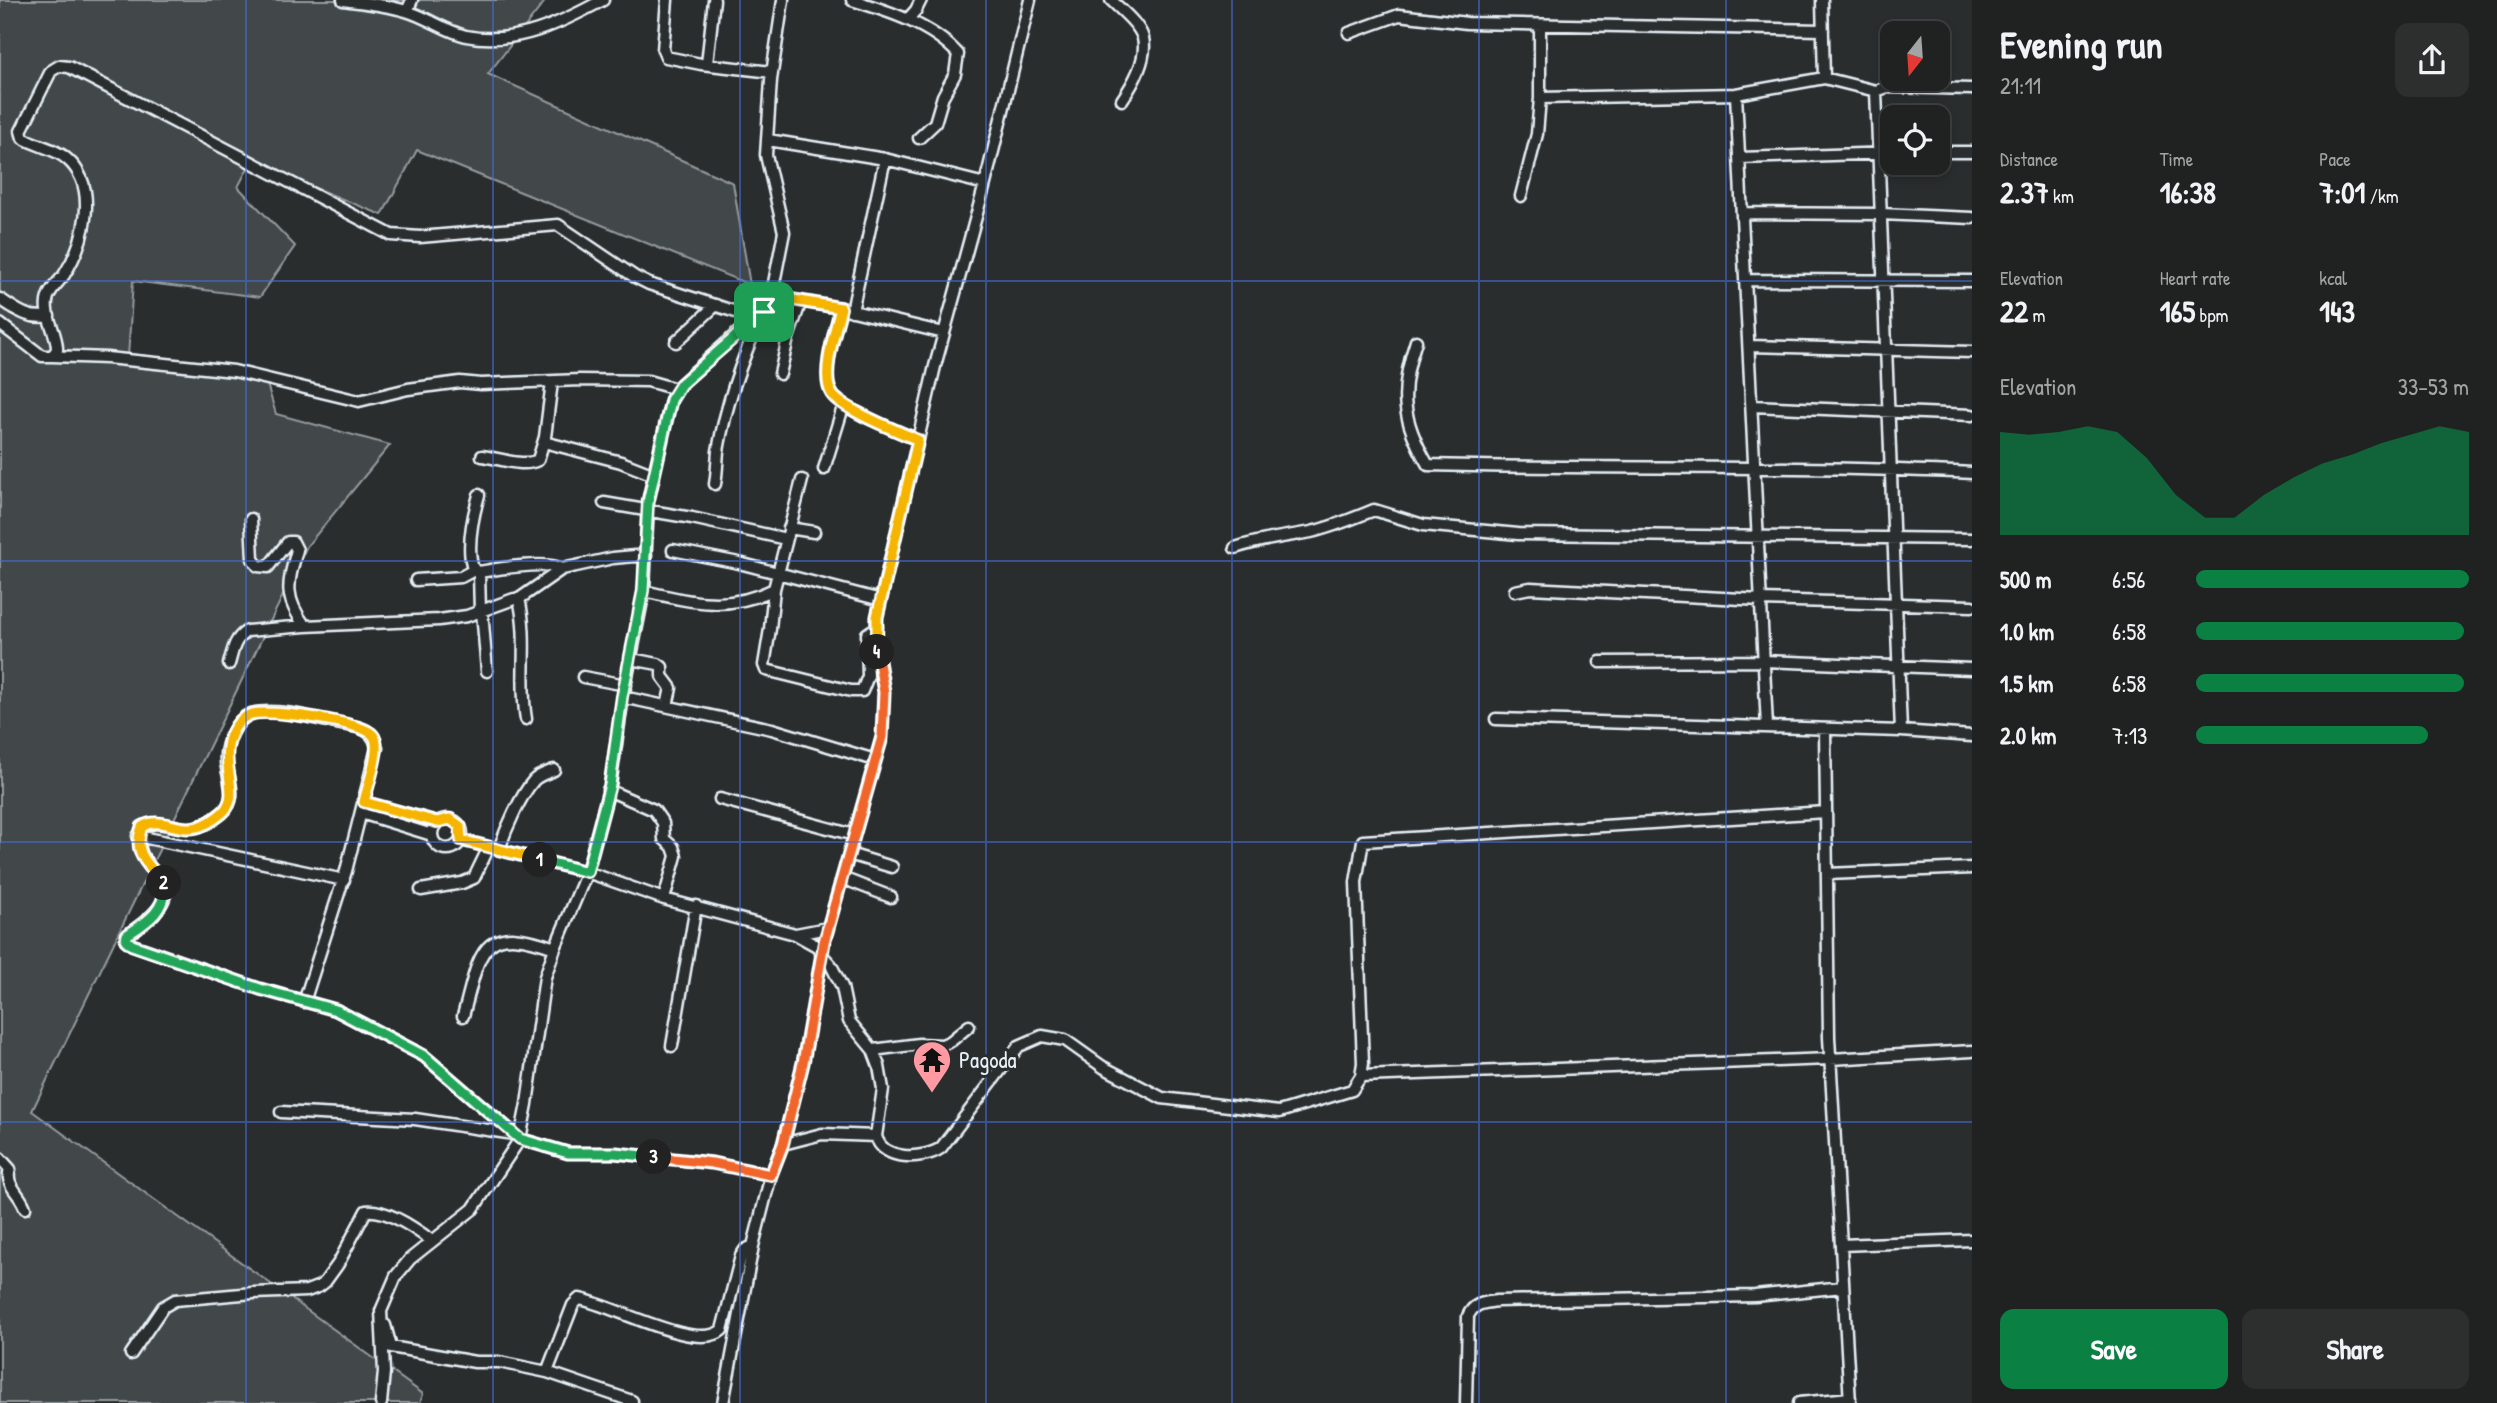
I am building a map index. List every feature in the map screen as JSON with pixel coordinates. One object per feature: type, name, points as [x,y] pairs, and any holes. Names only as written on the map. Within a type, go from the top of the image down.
[{"type":"street","points":[[343,0],[407,11],[464,35],[493,38],[517,37],[541,29],[571,18],[603,0]]},
{"type":"street","points":[[407,11],[412,0]]},
{"type":"street","points":[[667,0],[663,50],[666,57],[772,72]]},
{"type":"street","points":[[707,64],[714,0]]},
{"type":"street","points":[[715,484],[719,451],[734,386],[744,354],[769,296],[779,263],[784,232],[766,155],[772,72],[783,0]]},
{"type":"street","points":[[852,0],[908,19],[958,54],[954,74],[943,96],[935,123],[919,138]]},
{"type":"street","points":[[908,19],[921,0]]},
{"type":"street","points":[[723,1403],[753,1246],[803,1063],[827,928],[882,737],[884,692],[876,642],[881,600],[944,333],[985,184],[1030,0]]},
{"type":"street","points":[[1111,0],[1140,31],[1143,38],[1144,49],[1139,67],[1122,100]]},
{"type":"street","points":[[1822,0],[1824,78]]},
{"type":"street","points":[[1349,33],[1399,15],[1466,23],[1823,30]]},
{"type":"street","points":[[1521,196],[1537,134],[1540,24]]},
{"type":"street","points":[[52,356],[58,345],[48,316],[48,297],[64,274],[85,226],[86,200],[83,186],[68,159],[23,138],[21,131],[51,71],[59,66],[69,67],[391,235],[421,237],[558,225],[635,277],[739,313],[764,309]]},
{"type":"street","points":[[1540,98],[1736,94],[1824,78],[1877,91],[1887,87],[1972,89]]},
{"type":"street","points":[[1877,91],[1901,731]]},
{"type":"street","points":[[1736,94],[1767,727]]},
{"type":"street","points":[[768,140],[885,159],[985,184]]},
{"type":"street","points":[[1950,152],[1972,152]]},
{"type":"street","points":[[1739,158],[1879,153]]},
{"type":"street","points":[[885,159],[846,310],[829,361],[828,381],[831,394],[844,404],[918,440]]},
{"type":"street","points":[[1742,214],[1881,214],[1972,219]]},
{"type":"street","points":[[1745,280],[1972,281]]},
{"type":"street","points":[[769,296],[846,310],[944,333]]},
{"type":"street","points":[[0,299],[27,317],[48,316]]},
{"type":"street","points":[[780,374],[788,338],[801,301]]},
{"type":"street","points":[[676,342],[716,305]]},
{"type":"street","points":[[382,1403],[384,1372],[381,1311],[396,1276],[410,1259],[458,1223],[472,1209],[517,1136],[529,1093],[544,986],[555,948],[587,872],[608,790],[622,697],[643,591],[648,509],[671,400],[676,389],[764,309]]},
{"type":"street","points":[[0,324],[12,330],[42,356],[107,358],[234,371],[359,401],[445,383],[648,381],[676,389]]},
{"type":"street","points":[[1416,341],[1407,368],[1405,415],[1413,439],[1428,465],[1550,469],[1892,469],[1972,473]]},
{"type":"street","points":[[1749,346],[1972,352]]},
{"type":"street","points":[[482,456],[533,463],[538,460],[544,442],[552,382]]},
{"type":"street","points":[[824,469],[844,404]]},
{"type":"street","points":[[1752,406],[1972,415]]},
{"type":"street","points":[[544,442],[621,462],[654,475]]},
{"type":"street","points":[[802,480],[774,589],[764,665],[766,670],[852,691],[862,691],[868,676],[867,634],[877,627]]},
{"type":"street","points":[[479,495],[471,547],[471,566],[477,571],[487,671]]},
{"type":"street","points":[[604,503],[788,533],[814,532]]},
{"type":"street","points":[[1235,548],[1261,539],[1312,531],[1374,510],[1423,525],[1518,534],[1972,539]]},
{"type":"street","points":[[251,519],[253,559],[258,566],[268,567],[288,542],[296,544],[288,590],[293,607],[305,626]]},
{"type":"street","points":[[673,550],[778,573],[881,600]]},
{"type":"street","points":[[229,664],[235,642],[247,631],[439,620],[481,611],[514,598],[519,599],[562,569],[613,558],[646,555]]},
{"type":"street","points":[[415,580],[461,577],[477,571],[543,565],[556,565],[562,569]]},
{"type":"street","points":[[1515,591],[1531,588],[1761,600],[1972,606]]},
{"type":"street","points":[[643,591],[715,605],[740,601],[774,589]]},
{"type":"street","points":[[519,599],[523,635],[522,699],[526,719]]},
{"type":"street","points":[[631,659],[662,667],[662,676],[670,688],[667,706]]},
{"type":"street","points":[[1600,662],[1765,661],[1972,669]]},
{"type":"street","points":[[583,677],[626,685]]},
{"type":"street","points":[[622,697],[772,729],[875,760]]},
{"type":"street","points":[[304,1002],[344,880],[377,748],[373,734],[364,728],[301,715],[269,712],[251,714],[240,720],[227,748],[227,769],[232,795],[224,811],[200,826],[189,828],[150,822],[142,827],[138,836],[141,854],[164,884],[165,897],[152,918],[127,935],[126,940],[132,945],[304,1002],[336,1010],[424,1056],[517,1136]]},
{"type":"street","points":[[1496,719],[1901,731],[1972,736]]},
{"type":"street","points":[[1799,1403],[1850,1400],[1830,1059],[1825,729]]},
{"type":"street","points":[[421,890],[462,883],[474,878],[504,834],[527,790],[536,778],[554,770]]},
{"type":"street","points":[[608,790],[653,810],[663,822],[664,839],[673,848],[676,856],[664,898]]},
{"type":"street","points":[[720,799],[854,835]]},
{"type":"street","points":[[362,807],[437,822],[443,819],[456,821],[460,826],[461,840]]},
{"type":"street","points":[[362,807],[432,835],[438,846],[444,849],[451,848],[461,840]]},
{"type":"street","points":[[461,840],[587,872],[664,898],[795,934],[822,951],[842,987],[849,1021],[873,1050],[879,1066],[883,1088],[876,1136],[878,1144],[886,1152],[924,1156],[941,1148],[1019,1046],[1042,1036],[1065,1040],[1103,1067],[1162,1098],[1279,1112],[1352,1090],[1361,1076],[1363,1063],[1356,882],[1363,841],[1826,812]]},
{"type":"street","points":[[432,835],[437,822]]},
{"type":"street","points":[[138,836],[344,880]]},
{"type":"street","points":[[849,854],[892,867]]},
{"type":"street","points":[[1827,874],[1972,868]]},
{"type":"street","points":[[842,878],[891,897]]},
{"type":"street","points":[[672,1046],[696,906]]},
{"type":"street","points":[[795,934],[827,928]]},
{"type":"street","points":[[463,1016],[478,961],[489,944],[502,938],[517,937],[555,948]]},
{"type":"street","points":[[873,1050],[919,1044],[942,1045],[969,1027]]},
{"type":"street","points":[[1361,1076],[1830,1059],[1972,1051]]},
{"type":"street","points":[[281,1112],[415,1119],[517,1136],[568,1153],[615,1153],[712,1163],[771,1175]]},
{"type":"street","points":[[783,1144],[822,1134],[876,1136]]},
{"type":"street","points":[[0,1158],[10,1169],[10,1184],[22,1198],[25,1208]]},
{"type":"street","points":[[131,1354],[163,1307],[175,1300],[307,1291],[320,1286],[335,1270],[366,1211],[374,1210],[412,1226],[432,1241]]},
{"type":"street","points":[[1841,1245],[1972,1240]]},
{"type":"street","points":[[547,1372],[573,1305],[579,1299],[677,1332],[711,1336],[718,1334],[722,1330],[741,1256],[744,1250],[753,1246]]},
{"type":"street","points":[[1466,1403],[1468,1316],[1472,1307],[1480,1303],[1510,1300],[1755,1296],[1843,1287]]},
{"type":"street","points":[[381,1311],[391,1347],[475,1362],[499,1362],[547,1372],[632,1401]]},
{"type":"shaded area","points":[[0,0],[546,0],[488,74],[733,183],[750,285],[417,150],[382,215],[251,162],[238,187],[295,246],[260,297],[133,281],[128,357],[266,381],[276,414],[390,445],[307,546],[32,1111],[423,1394],[420,1403],[0,1403]]},
{"type":"place","name":"Pagoda","points":[[932,1094]]},
{"type":"route","points":[[769,296],[841,308],[829,361],[828,381],[831,394],[878,422],[918,440],[877,617],[876,642],[884,692],[882,737],[824,942],[803,1063],[783,1144],[771,1175],[712,1163],[615,1153],[568,1153],[520,1139],[424,1056],[336,1010],[260,989],[132,945],[126,940],[127,935],[152,918],[165,897],[164,884],[141,854],[138,836],[142,827],[150,822],[189,828],[200,826],[224,811],[232,795],[227,769],[227,748],[240,720],[251,714],[269,712],[301,715],[364,728],[373,734],[377,748],[364,802],[437,822],[450,819],[460,826],[461,840],[587,872],[610,785],[622,697],[643,591],[648,502],[671,400],[681,384],[764,312],[769,296]]}]
